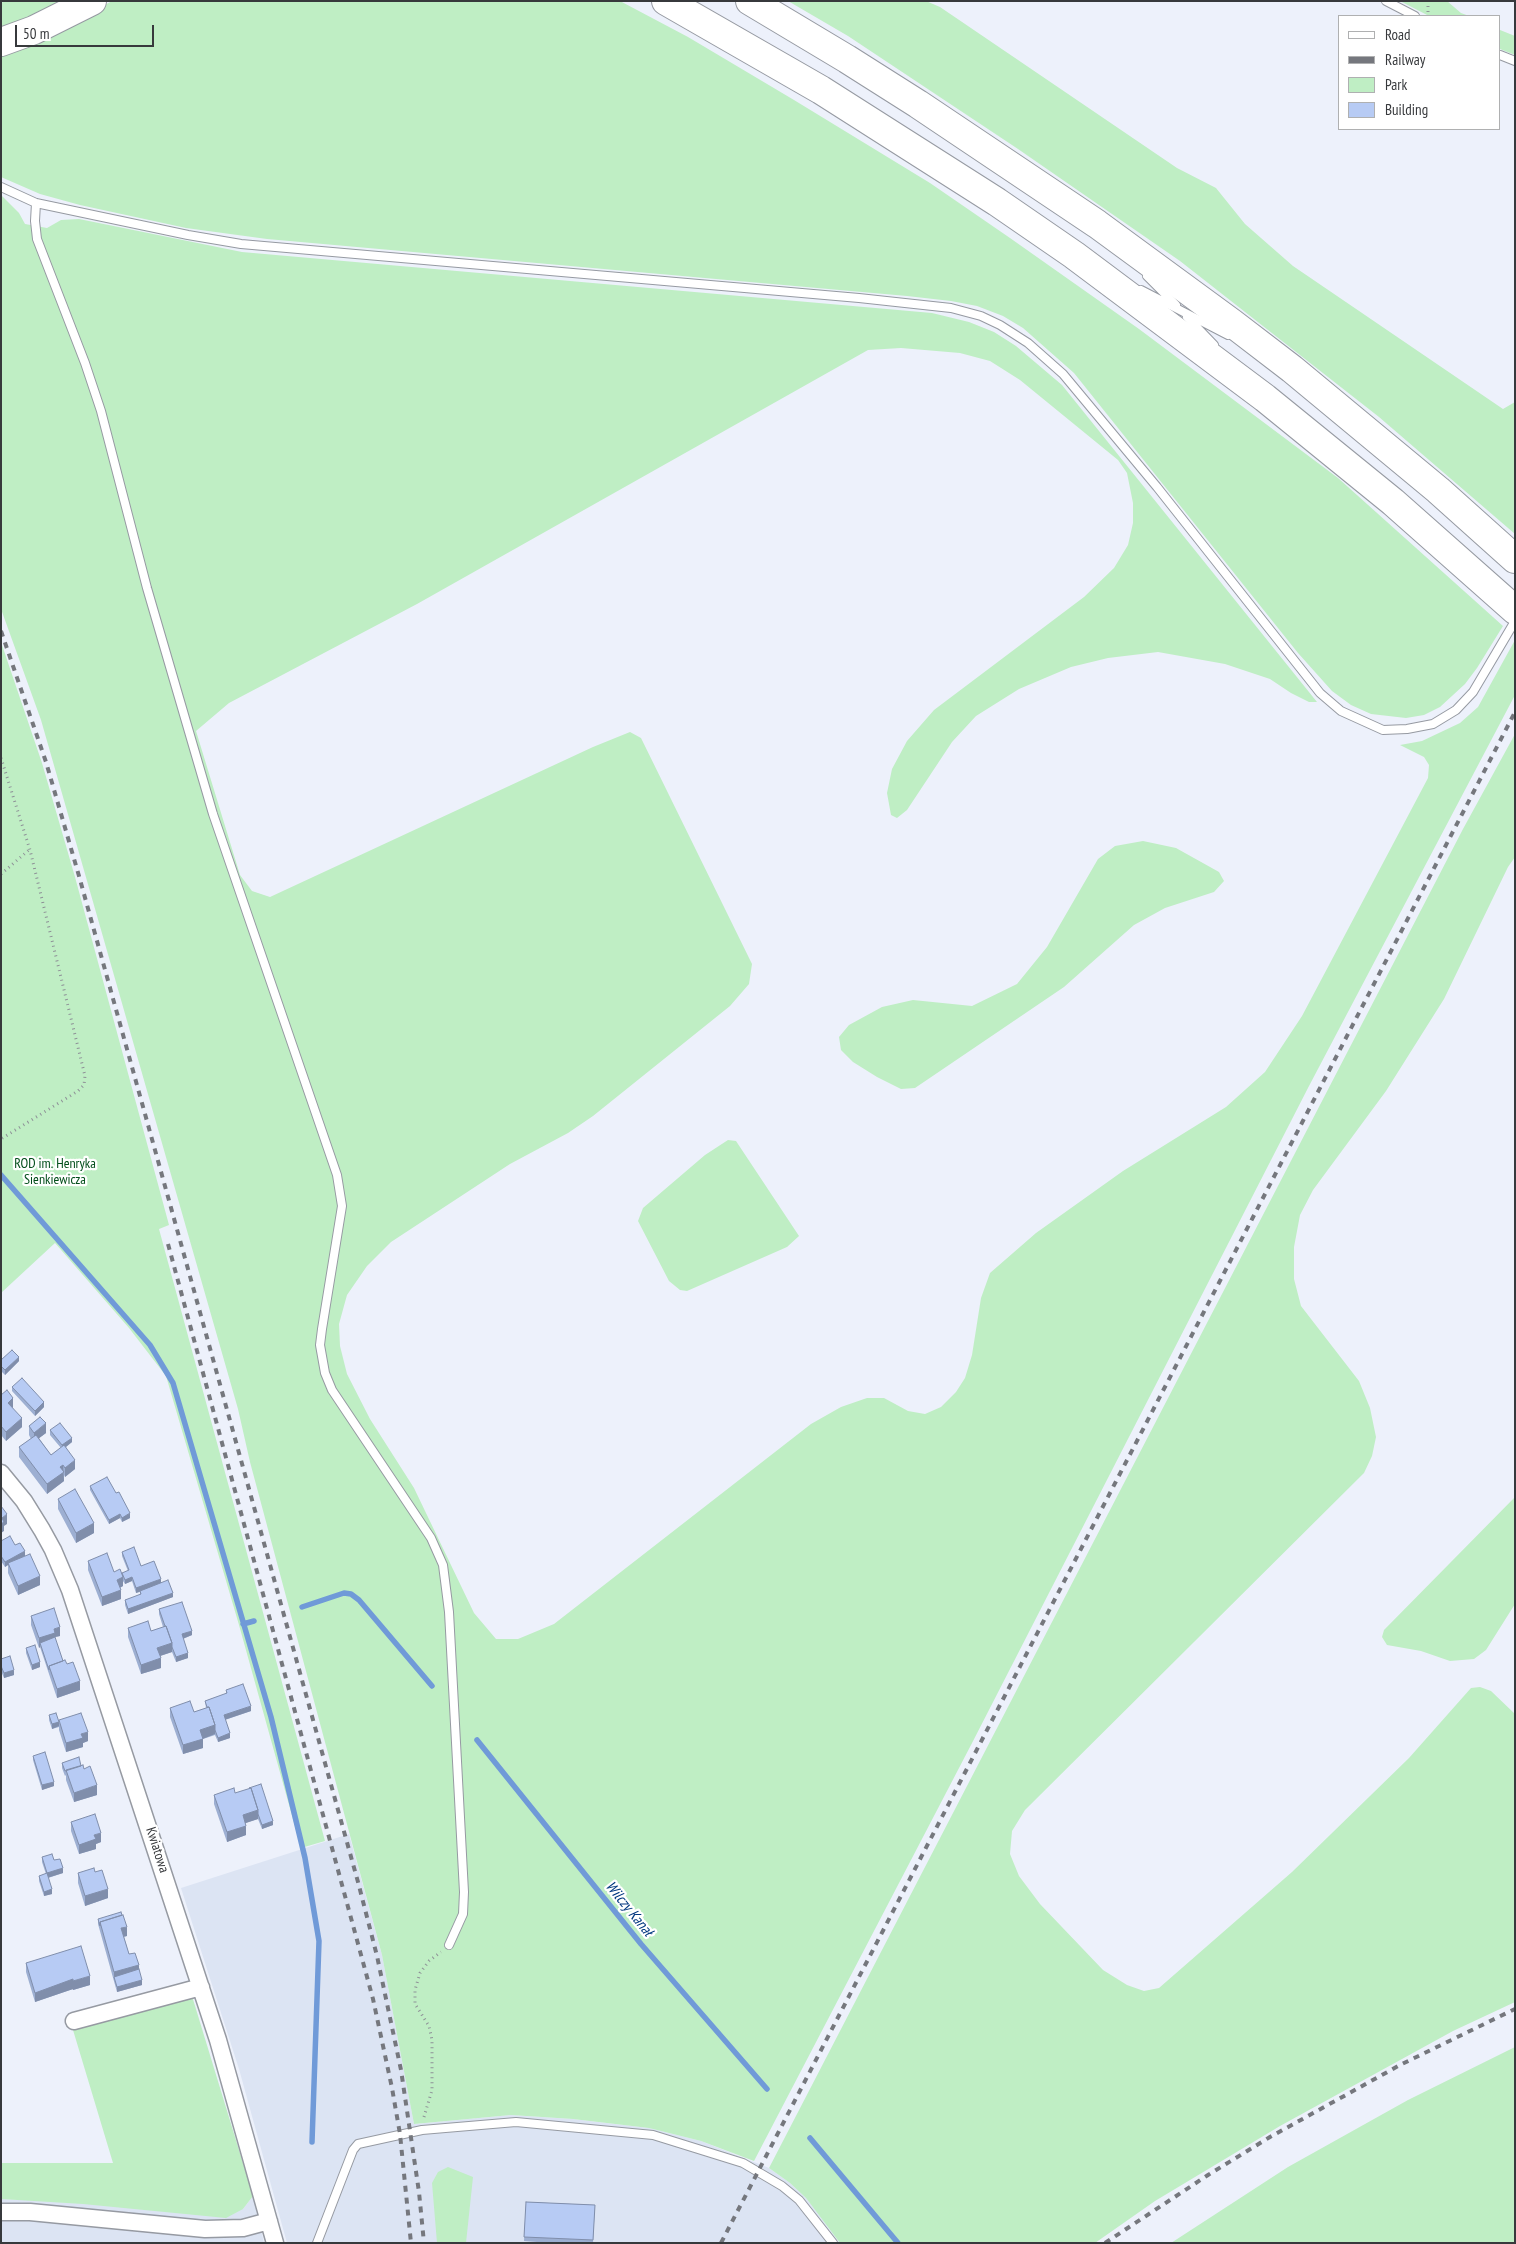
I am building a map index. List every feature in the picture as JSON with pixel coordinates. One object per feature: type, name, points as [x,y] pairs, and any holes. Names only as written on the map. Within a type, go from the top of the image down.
[{"type":"highway","points":[[1,42],[34,30],[92,1]]},
{"type":"highway","points":[[666,1],[821,90],[997,202],[1074,255],[1265,398],[1393,502],[1512,611]]},
{"type":"highway","points":[[750,1],[910,99],[1097,224],[1292,369],[1438,490],[1515,559]]},
{"type":"street","name":"Kwiatowa","points":[[1,1473],[24,1501],[42,1530],[64,1576],[201,1987],[233,2090],[275,2243]]},
{"type":"street","points":[[74,2021],[201,1987]]},
{"type":"street","points":[[1,2212],[30,2212],[205,2229],[243,2228],[269,2221]]},
{"type":"lane","points":[[1386,1],[1413,15]]},
{"type":"lane","points":[[1501,55],[1515,61]]},
{"type":"lane","points":[[1,187],[36,203],[188,235],[241,244],[859,298],[950,308],[981,316],[1000,325],[1028,343],[1063,374],[1158,487],[1320,693],[1342,711],[1383,730],[1407,729],[1433,724],[1456,710],[1473,692],[1512,611]]},
{"type":"lane","points":[[36,203],[37,239],[85,362],[101,411],[147,588],[213,814],[337,1175],[342,1206],[320,1345],[325,1374],[332,1390],[431,1538],[443,1565],[449,1621],[464,1892],[463,1914],[450,1945]]},
{"type":"lane","points":[[1097,224],[1136,264]]},
{"type":"lane","points":[[1074,255],[1124,281]]},
{"type":"lane","points":[[1142,271],[1220,351]]},
{"type":"lane","points":[[1132,285],[1232,338]]},
{"type":"lane","points":[[1250,347],[1292,369]]},
{"type":"lane","points":[[1227,358],[1265,398]]},
{"type":"lane","points":[[317,2243],[358,2144],[422,2130],[516,2122],[618,2130],[666,2138],[743,2163],[758,2170],[799,2200],[833,2243]]},
{"type":"path","points":[[1428,1],[1428,15]]},
{"type":"path","points":[[1,758],[30,850],[85,1076],[84,1086],[1,1139]]},
{"type":"path","points":[[1,874],[30,850]]},
{"type":"path","points":[[422,2130],[432,2090],[432,2040],[429,2026],[415,2004],[415,1990],[420,1973],[429,1961],[450,1945]]},
{"type":"shaded area","points":[[349,1834],[382,1955],[414,2124],[511,2115],[573,2119],[649,2128],[701,2141],[769,2168],[790,2183],[806,2198],[840,2243],[287,2243],[239,2069],[181,1888]]},
{"type":"shaded area","points":[[253,2196],[264,2243],[1,2243],[1,2199],[243,2209]]},
{"type":"green space","points":[[5,1],[72,1],[1,32],[1,3]]},
{"type":"green space","points":[[112,1],[620,1],[688,37],[930,183],[1139,329],[1338,478],[1503,626],[1465,684],[1440,707],[1424,715],[1406,718],[1371,714],[1351,705],[1332,691],[1298,653],[1074,373],[1023,328],[1003,316],[977,306],[907,296],[267,239],[186,228],[80,205],[40,194],[1,177],[1,54],[47,37]]},
{"type":"green space","points":[[788,1],[926,1],[940,7],[1177,168],[1216,188],[1245,224],[1293,266],[1503,409],[1515,402],[1515,534],[1379,417],[1180,261],[1018,149],[848,36]]},
{"type":"green space","points":[[1400,1],[1447,1],[1461,13],[1466,15],[1427,15]]},
{"type":"green space","points":[[1501,30],[1515,36],[1515,55],[1501,49]]},
{"type":"green space","points":[[1,195],[19,213],[25,224],[47,228],[61,220],[79,219],[242,252],[932,313],[969,322],[994,332],[1016,346],[1062,385],[1317,702],[1309,702],[1270,679],[1225,664],[1158,652],[1108,658],[1071,667],[1019,689],[976,716],[952,742],[907,810],[897,818],[891,815],[887,793],[892,769],[907,741],[934,710],[1084,597],[1114,568],[1128,545],[1133,523],[1133,503],[1127,473],[1118,460],[1020,380],[990,361],[960,353],[901,348],[868,350],[417,604],[229,703],[196,731],[240,875],[252,891],[270,897],[593,747],[630,732],[641,738],[752,964],[749,984],[730,1006],[593,1116],[568,1133],[510,1164],[391,1242],[367,1266],[347,1295],[339,1324],[340,1346],[347,1374],[370,1419],[414,1488],[474,1613],[496,1639],[518,1639],[554,1624],[811,1424],[841,1407],[867,1398],[884,1398],[908,1411],[925,1414],[941,1407],[956,1392],[965,1378],[972,1355],[981,1298],[990,1273],[1036,1233],[1123,1171],[1226,1107],[1265,1072],[1302,1016],[1428,778],[1429,765],[1424,757],[1400,745],[1422,741],[1460,723],[1478,707],[1515,640],[1515,695],[1309,1086],[971,1745],[754,2161],[701,2141],[649,2128],[573,2119],[511,2115],[414,2124],[382,1955],[250,1462],[238,1409],[41,720],[1,609]]},
{"type":"green space","name":"ROD im. Henryka Sienkiewicza","points":[[1,642],[42,763],[75,877],[169,1225],[159,1229],[325,1841],[301,1848],[239,1625],[166,1376],[129,1328],[55,1243],[1,1293]]},
{"type":"green space","points":[[1515,734],[1515,857],[1508,867],[1444,999],[1386,1091],[1313,1190],[1300,1215],[1294,1247],[1294,1279],[1301,1306],[1359,1381],[1370,1408],[1376,1437],[1372,1456],[1364,1473],[1025,1810],[1012,1831],[1010,1854],[1019,1876],[1040,1904],[1103,1970],[1127,1985],[1144,1991],[1159,1988],[1292,1872],[1409,1758],[1471,1688],[1480,1687],[1491,1691],[1515,1714],[1515,2002],[1453,2031],[1280,2126],[1155,2201],[1095,2243],[840,2243],[806,2198],[790,2183],[769,2168],[1463,829]]},
{"type":"green space","points":[[1143,841],[1176,848],[1219,872],[1224,881],[1214,892],[1165,908],[1134,925],[1064,987],[915,1088],[901,1089],[877,1077],[853,1062],[841,1050],[839,1037],[849,1025],[882,1007],[913,1000],[972,1006],[1017,984],[1047,947],[1098,859],[1115,846]]},
{"type":"green space","points":[[728,1140],[736,1141],[799,1236],[787,1247],[687,1291],[680,1290],[669,1281],[638,1221],[643,1208],[705,1155]]},
{"type":"green space","points":[[1515,1497],[1515,1604],[1486,1650],[1474,1659],[1450,1661],[1421,1651],[1387,1645],[1382,1637],[1384,1630]]},
{"type":"green space","points":[[192,1996],[253,2196],[243,2209],[226,2218],[83,2204],[1,2199],[1,2163],[113,2163],[73,2030]]},
{"type":"green space","points":[[1515,2047],[1515,2243],[1171,2243],[1288,2167],[1408,2100]]},
{"type":"green space","points":[[448,2167],[473,2177],[466,2243],[437,2243],[432,2183],[438,2172]]},
{"type":"building","points":[[12,1350],[19,1357],[5,1370],[1,1366],[1,1360]]},
{"type":"building","points":[[22,1378],[44,1402],[35,1411],[12,1387]]},
{"type":"building","points":[[7,1390],[13,1398],[8,1403],[22,1418],[6,1432],[1,1426],[1,1395]]},
{"type":"building","points":[[40,1417],[46,1423],[34,1433],[29,1426]]},
{"type":"building","points":[[60,1423],[72,1438],[62,1445],[50,1430]]},
{"type":"building","points":[[36,1435],[51,1455],[64,1445],[75,1460],[65,1468],[63,1465],[60,1467],[64,1472],[47,1484],[19,1447]]},
{"type":"building","points":[[107,1477],[116,1493],[119,1492],[130,1513],[122,1518],[120,1514],[109,1520],[90,1486]]},
{"type":"building","points":[[75,1489],[94,1523],[76,1533],[58,1499]]},
{"type":"building","points":[[1,1506],[7,1514],[2,1518],[4,1522],[1,1524]]},
{"type":"building","points":[[10,1536],[15,1545],[20,1543],[25,1551],[5,1562],[1,1556],[1,1541]]},
{"type":"building","points":[[134,1547],[141,1566],[154,1561],[161,1579],[136,1588],[132,1577],[125,1580],[122,1573],[129,1570],[122,1552]]},
{"type":"building","points":[[107,1553],[114,1572],[120,1569],[123,1577],[117,1580],[121,1590],[102,1597],[88,1561]]},
{"type":"building","points":[[30,1554],[40,1576],[18,1586],[8,1563]]},
{"type":"building","points":[[168,1580],[173,1593],[128,1609],[125,1600],[141,1594],[140,1591]]},
{"type":"building","points":[[182,1602],[192,1631],[182,1634],[188,1653],[176,1657],[159,1609]]},
{"type":"building","points":[[54,1608],[60,1627],[54,1629],[55,1633],[39,1638],[31,1616]]},
{"type":"building","points":[[148,1621],[151,1631],[166,1626],[172,1643],[157,1648],[161,1658],[141,1665],[128,1628]]},
{"type":"building","points":[[55,1637],[63,1661],[49,1666],[49,1670],[40,1643]]},
{"type":"building","points":[[35,1645],[40,1662],[32,1665],[26,1648]]},
{"type":"building","points":[[10,1656],[14,1670],[4,1673],[1,1659]]},
{"type":"building","points":[[65,1660],[67,1664],[73,1662],[80,1681],[57,1689],[49,1666]]},
{"type":"building","points":[[243,1684],[251,1706],[224,1715],[230,1733],[218,1738],[209,1707],[207,1707],[205,1701],[227,1693],[226,1690]]},
{"type":"building","points":[[190,1701],[194,1712],[209,1707],[215,1725],[200,1730],[203,1739],[183,1745],[170,1708]]},
{"type":"building","points":[[56,1713],[59,1722],[52,1724],[49,1715]]},
{"type":"building","points":[[81,1713],[88,1732],[81,1734],[83,1738],[66,1743],[59,1720]]},
{"type":"building","points":[[45,1752],[54,1782],[42,1785],[33,1756]]},
{"type":"building","points":[[79,1757],[81,1766],[65,1771],[62,1763]]},
{"type":"building","points":[[83,1765],[84,1769],[90,1766],[97,1785],[74,1793],[66,1770]]},
{"type":"building","points":[[261,1784],[273,1821],[262,1825],[251,1788],[249,1788]]},
{"type":"building","points":[[234,1788],[235,1793],[251,1788],[258,1810],[243,1815],[246,1826],[227,1832],[214,1795]]},
{"type":"building","points":[[95,1814],[101,1833],[94,1835],[96,1839],[79,1845],[71,1822]]},
{"type":"building","points":[[52,1854],[54,1860],[60,1859],[63,1868],[47,1873],[42,1857]]},
{"type":"building","points":[[94,1868],[95,1872],[102,1870],[108,1889],[85,1896],[78,1873]]},
{"type":"building","points":[[47,1873],[52,1889],[44,1892],[39,1876]]},
{"type":"building","points":[[121,1912],[122,1915],[100,1922],[100,1926],[98,1919]]},
{"type":"building","points":[[123,1915],[127,1927],[121,1928],[129,1954],[135,1953],[139,1965],[114,1972],[100,1922]]},
{"type":"building","points":[[81,1946],[90,1976],[73,1981],[73,1979],[35,1993],[26,1963]]},
{"type":"building","points":[[139,1969],[142,1980],[117,1987],[114,1977]]},
{"type":"building","points":[[526,2202],[595,2205],[593,2240],[524,2237]]},
{"type":"waterway","points":[[1,1175],[150,1345],[173,1383],[271,1717],[305,1858],[319,1941],[312,2142]]},
{"type":"waterway","points":[[302,1607],[344,1593],[351,1594],[359,1600],[432,1686]]},
{"type":"waterway","points":[[243,1624],[254,1621]]},
{"type":"waterway","name":"Wilczy Kanał","points":[[477,1740],[641,1944],[767,2089]]},
{"type":"waterway","name":"Wilczy Kanał","points":[[810,2138],[898,2243]]},
{"type":"railway","points":[[1,631],[46,762],[79,876],[358,1882],[377,1956],[401,2070],[419,2192],[424,2243]]},
{"type":"railway","points":[[721,2243],[1515,712]]},
{"type":"railway","points":[[168,1244],[373,1999],[400,2134],[411,2243]]},
{"type":"railway","points":[[1105,2243],[1208,2175],[1270,2137],[1400,2065],[1515,2009]]}]
